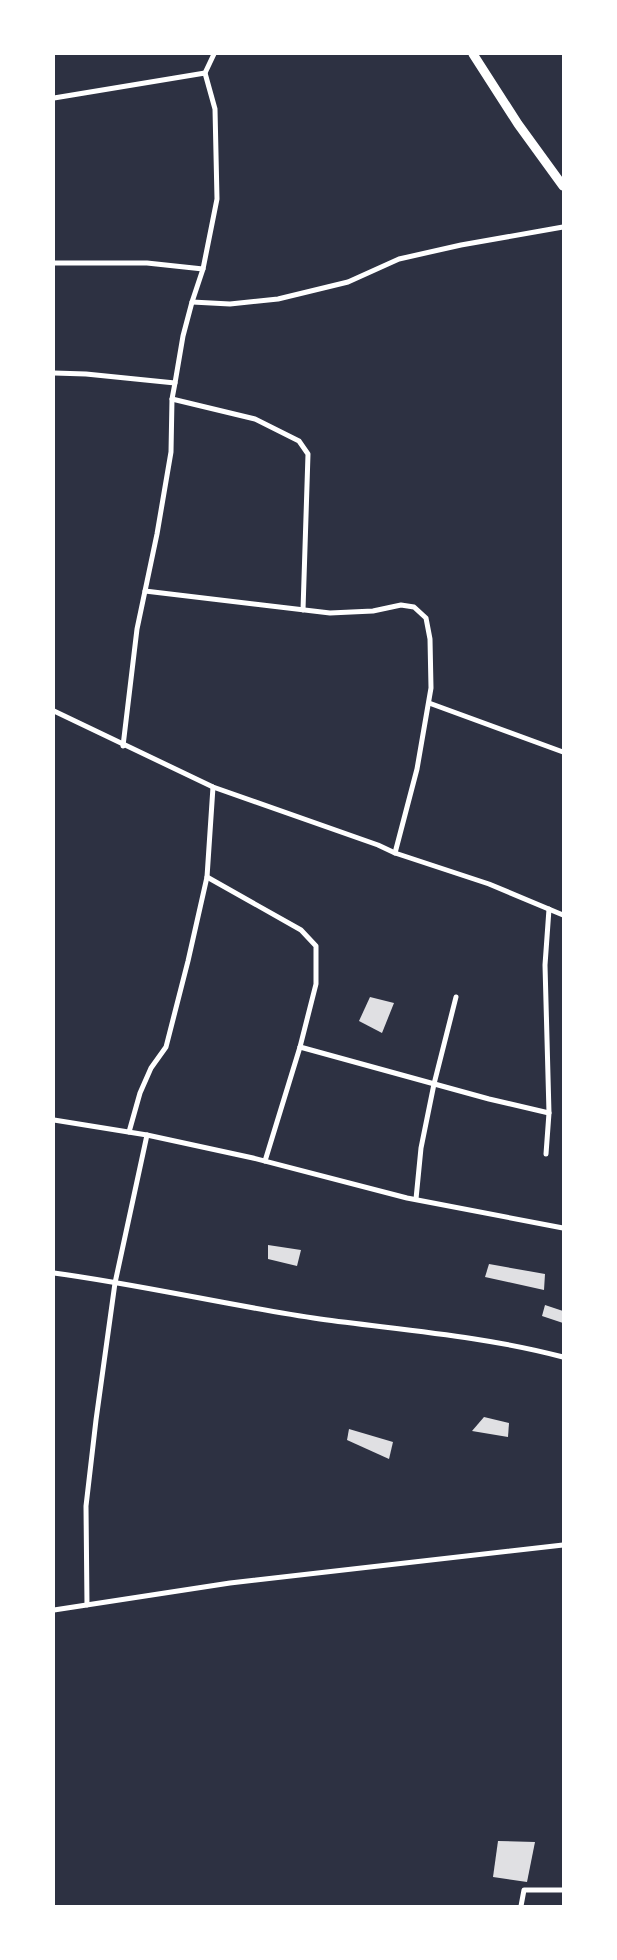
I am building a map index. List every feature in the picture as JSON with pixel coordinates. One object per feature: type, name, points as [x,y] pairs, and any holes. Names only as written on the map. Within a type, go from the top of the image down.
[{"type":"street","points":[[123,746],[136,629],[171,452],[172,399],[183,336],[203,269],[217,199],[215,109],[205,73],[214,54]]},
{"type":"street","points":[[473,54],[518,124],[563,186]]},
{"type":"street","points":[[54,98],[205,73]]},
{"type":"street","points":[[192,302],[230,304],[278,299],[348,282],[398,259],[563,226]]},
{"type":"street","points":[[54,263],[147,263],[203,269]]},
{"type":"street","points":[[54,373],[175,382]]},
{"type":"street","points":[[172,399],[255,419],[299,441],[308,454],[302,610]]},
{"type":"street","points":[[145,591],[330,613],[373,611],[401,605],[414,607],[426,618],[430,639],[431,688],[417,769],[395,853]]},
{"type":"street","points":[[429,703],[563,752]]},
{"type":"street","points":[[54,711],[88,726],[123,746],[213,787],[378,845],[395,853],[489,884],[563,915]]},
{"type":"street","points":[[128,1132],[140,1092],[151,1068],[166,1047],[186,969],[208,877],[213,787]]},
{"type":"street","points":[[208,877],[301,930],[316,946],[316,984],[300,1047],[264,1160]]},
{"type":"street","points":[[546,1154],[549,1113],[545,965],[549,909]]},
{"type":"street","points":[[416,1199],[421,1148],[434,1084],[456,997]]},
{"type":"street","points":[[300,1047],[549,1113]]},
{"type":"street","points":[[54,1120],[147,1135],[264,1160],[416,1199],[563,1228]]},
{"type":"street","points":[[87,1605],[86,1506],[96,1420],[115,1282],[147,1135]]},
{"type":"street","points":[[54,1273],[318,1318],[442,1334],[538,1350],[563,1357]]},
{"type":"street","points":[[54,1610],[230,1582],[563,1545]]},
{"type":"street","points":[[521,1906],[524,1890],[563,1890]]},
{"type":"building","points":[[370,997],[394,1003],[382,1033],[359,1021]]},
{"type":"building","points":[[268,1245],[301,1250],[297,1266],[268,1259]]},
{"type":"building","points":[[489,1264],[545,1274],[544,1290],[485,1277]]},
{"type":"building","points":[[545,1305],[563,1311],[563,1323],[542,1316]]},
{"type":"building","points":[[484,1417],[509,1423],[508,1437],[472,1431]]},
{"type":"building","points":[[349,1429],[393,1442],[389,1459],[347,1440]]},
{"type":"building","points":[[498,1841],[535,1842],[527,1882],[493,1877]]}]
